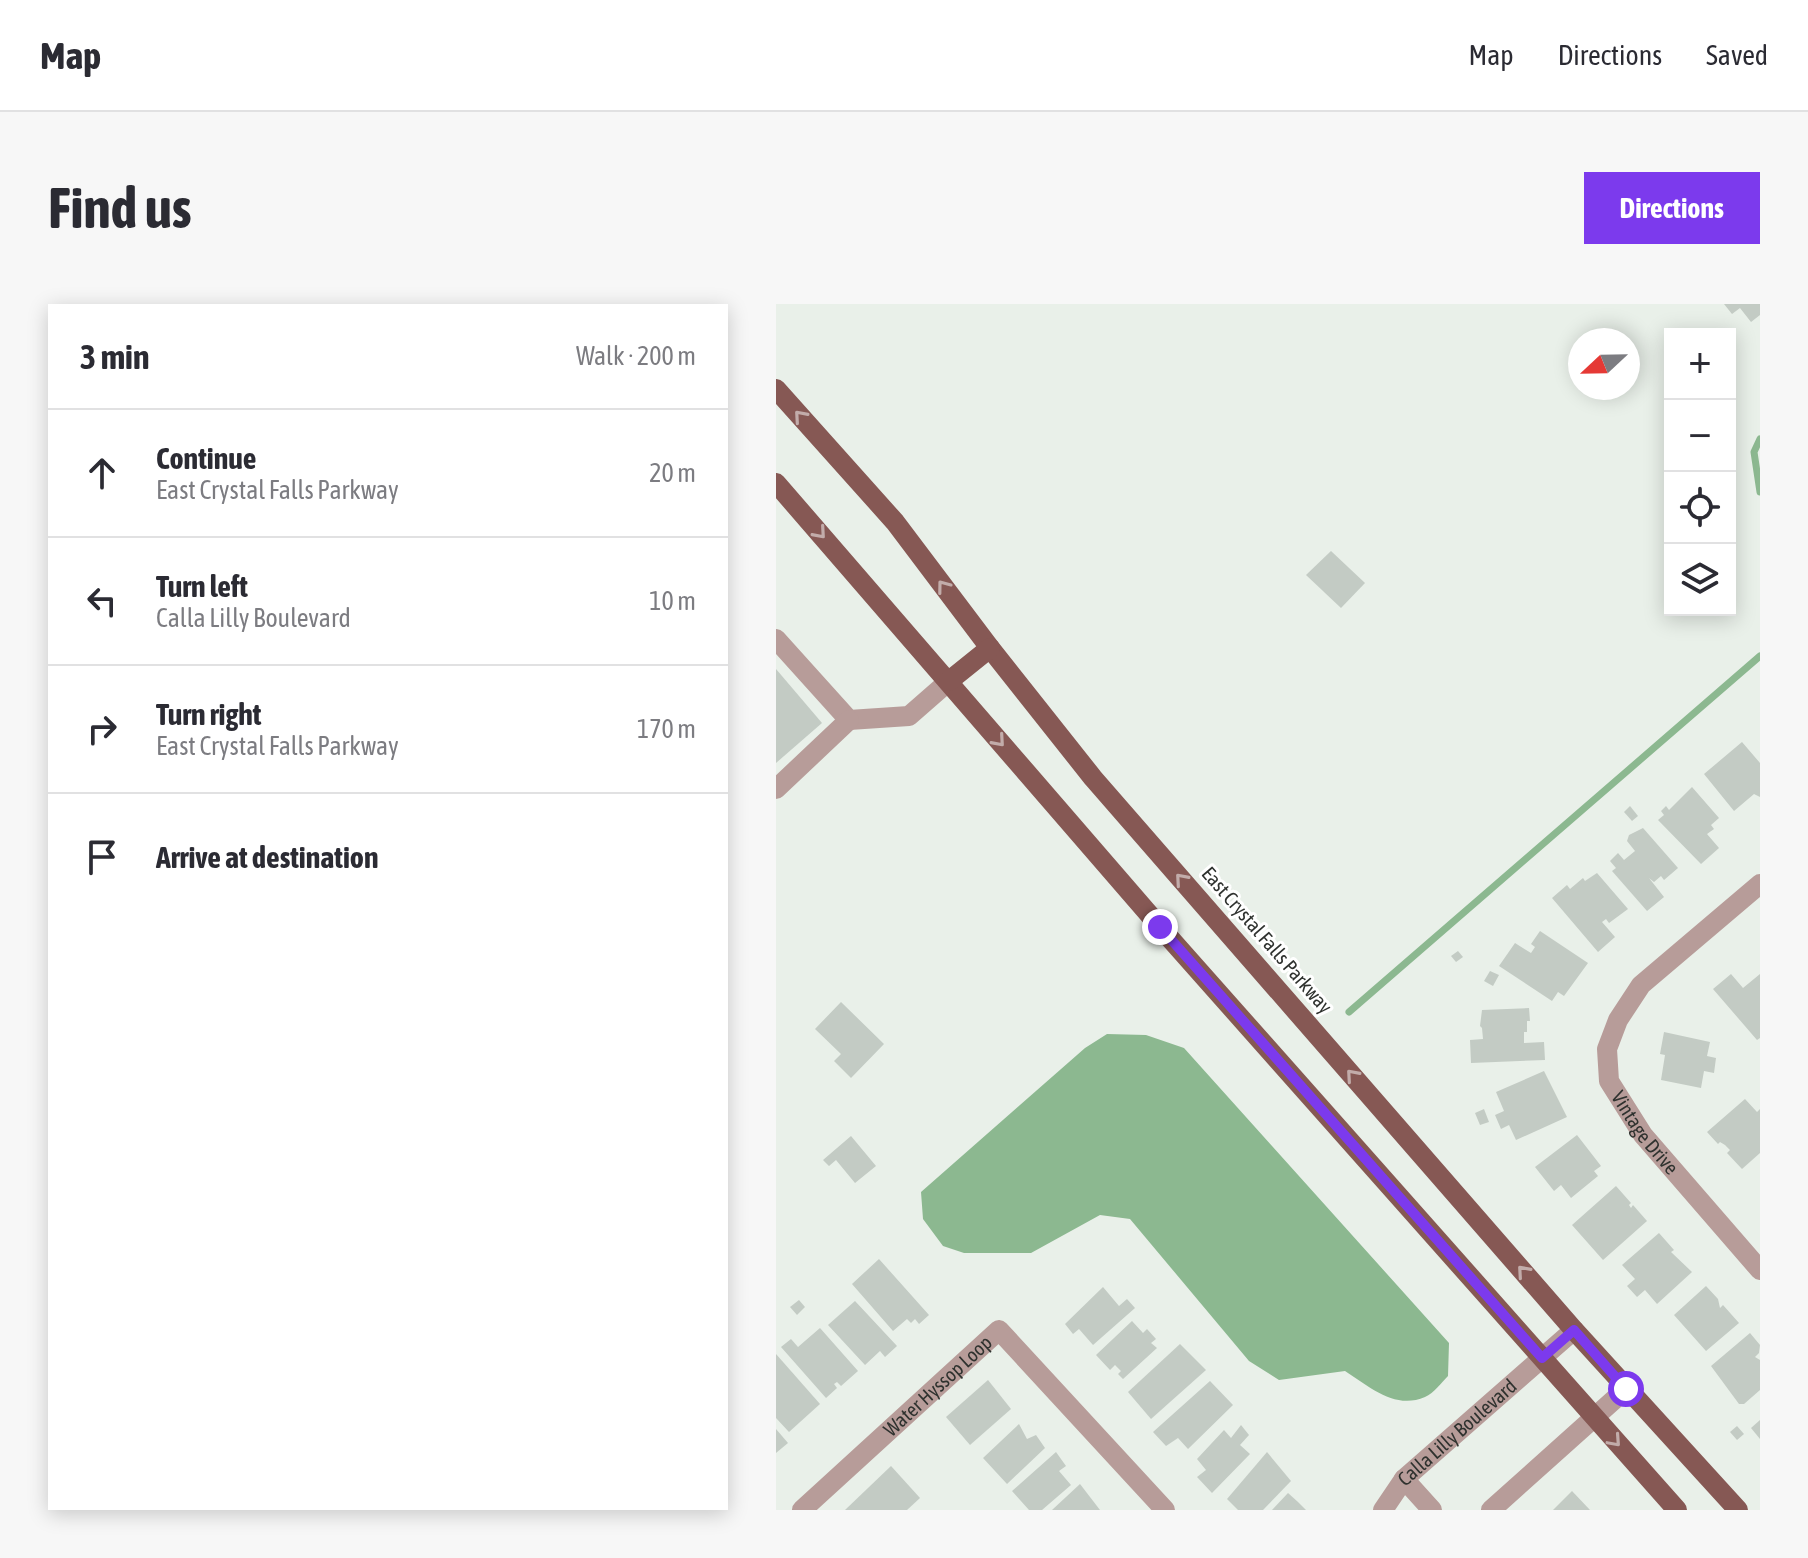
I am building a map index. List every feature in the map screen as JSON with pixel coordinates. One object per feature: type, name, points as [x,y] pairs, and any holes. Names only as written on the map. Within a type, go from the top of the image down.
[{"type":"main road","name":"East Crystal Falls Parkway","points":[[776,389],[895,522],[1093,778],[1574,1330],[1738,1510]]},
{"type":"main road","points":[[776,483],[1167,935],[1677,1510]]},
{"type":"main road","points":[[949,681],[990,648]]},
{"type":"street","points":[[776,639],[849,720]]},
{"type":"street","points":[[776,789],[849,720],[909,716],[949,681]]},
{"type":"street","name":"Vintage Drive","points":[[1760,884],[1641,985],[1618,1020],[1607,1049],[1609,1081],[1643,1135],[1760,1270]]},
{"type":"street","name":"Water Hyssop Loop","points":[[802,1510],[999,1330],[1165,1510]]},
{"type":"street","name":"Calla Lilly Boulevard","points":[[1383,1510],[1404,1479],[1574,1330]]},
{"type":"street","points":[[1491,1510],[1626,1389]]},
{"type":"street","points":[[1404,1479],[1432,1510]]},
{"type":"shaded area","points":[[1107,1034],[1146,1035],[1184,1048],[1449,1343],[1448,1376],[1435,1390],[1414,1400],[1393,1399],[1345,1371],[1279,1380],[1249,1361],[1130,1219],[1100,1215],[1031,1253],[964,1253],[943,1246],[923,1219],[921,1192],[1085,1048]]},
{"type":"building","points":[[1724,304],[1760,304],[1760,315],[1751,322],[1740,308],[1732,314]]},
{"type":"building","points":[[1331,551],[1365,583],[1341,608],[1306,575]]},
{"type":"building","points":[[776,669],[822,723],[776,763]]},
{"type":"building","points":[[1742,742],[1760,763],[1760,797],[1754,794],[1734,811],[1704,774]]},
{"type":"building","points":[[1692,787],[1719,818],[1711,825],[1714,829],[1707,834],[1719,848],[1701,864],[1658,820],[1664,815],[1661,811],[1666,806],[1669,810]]},
{"type":"building","points":[[1630,806],[1638,816],[1632,821],[1624,812]]},
{"type":"building","points":[[1643,828],[1678,868],[1664,880],[1661,876],[1654,882],[1649,878],[1664,897],[1647,911],[1612,871],[1616,868],[1610,861],[1618,853],[1624,860],[1635,851],[1627,841],[1629,835]]},
{"type":"building","points":[[1597,873],[1628,909],[1609,923],[1606,919],[1602,922],[1615,937],[1598,952],[1552,898],[1567,885],[1570,889],[1583,878],[1585,881]]},
{"type":"building","points":[[1540,931],[1588,963],[1564,996],[1558,992],[1552,1001],[1499,966],[1515,943],[1531,953],[1535,947],[1531,944]]},
{"type":"building","points":[[1458,951],[1463,957],[1456,962],[1451,956]]},
{"type":"building","points":[[1490,971],[1499,975],[1493,986],[1484,981]]},
{"type":"building","points":[[1731,974],[1743,988],[1760,974],[1760,1038],[1757,1040],[1713,989]]},
{"type":"building","points":[[841,1002],[884,1044],[851,1078],[834,1061],[841,1054],[815,1029]]},
{"type":"building","points":[[1529,1008],[1530,1021],[1527,1021],[1527,1032],[1524,1032],[1524,1043],[1544,1042],[1545,1060],[1471,1063],[1470,1040],[1483,1039],[1480,1026],[1482,1010]]},
{"type":"building","points":[[1664,1032],[1710,1042],[1707,1056],[1716,1058],[1714,1073],[1704,1071],[1701,1088],[1661,1080],[1665,1055],[1660,1054]]},
{"type":"building","points":[[1544,1071],[1567,1117],[1516,1140],[1509,1125],[1501,1129],[1495,1115],[1504,1111],[1496,1092]]},
{"type":"building","points":[[1745,1099],[1757,1112],[1760,1109],[1760,1153],[1742,1169],[1727,1153],[1730,1150],[1720,1142],[1718,1144],[1707,1132]]},
{"type":"building","points":[[1484,1109],[1489,1122],[1480,1125],[1475,1113]]},
{"type":"building","points":[[1577,1135],[1601,1166],[1594,1171],[1598,1176],[1571,1198],[1561,1185],[1554,1191],[1535,1167]]},
{"type":"building","points":[[851,1136],[876,1166],[855,1183],[836,1160],[829,1166],[823,1160]]},
{"type":"building","points":[[1616,1186],[1631,1203],[1631,1208],[1633,1205],[1647,1221],[1603,1260],[1572,1225]]},
{"type":"building","points":[[1659,1233],[1674,1250],[1671,1252],[1692,1272],[1657,1304],[1645,1290],[1637,1297],[1627,1286],[1635,1279],[1622,1265]]},
{"type":"building","points":[[879,1259],[929,1315],[919,1324],[915,1319],[911,1323],[907,1319],[893,1331],[852,1284]]},
{"type":"building","points":[[1706,1286],[1718,1299],[1720,1308],[1723,1305],[1739,1323],[1706,1351],[1674,1315]]},
{"type":"building","points":[[1103,1287],[1119,1306],[1127,1299],[1135,1308],[1093,1345],[1079,1329],[1073,1334],[1065,1324]]},
{"type":"building","points":[[799,1300],[805,1307],[797,1315],[790,1307]]},
{"type":"building","points":[[855,1301],[897,1346],[885,1357],[880,1351],[865,1365],[828,1325]]},
{"type":"building","points":[[1132,1321],[1143,1333],[1147,1329],[1156,1339],[1151,1343],[1157,1348],[1123,1379],[1115,1365],[1110,1370],[1096,1355]]},
{"type":"building","points":[[820,1328],[858,1371],[841,1386],[837,1382],[834,1384],[837,1388],[826,1398],[781,1347],[791,1339],[798,1347]]},
{"type":"building","points":[[1750,1333],[1760,1345],[1755,1357],[1760,1360],[1760,1390],[1744,1404],[1739,1404],[1711,1366]]},
{"type":"building","points":[[1180,1344],[1206,1370],[1151,1419],[1128,1392]]},
{"type":"building","points":[[776,1354],[820,1404],[789,1432],[776,1418]]},
{"type":"building","points":[[988,1380],[1011,1409],[970,1445],[946,1417]]},
{"type":"building","points":[[1210,1381],[1233,1405],[1188,1449],[1178,1438],[1166,1446],[1153,1432]]},
{"type":"building","points":[[1760,1420],[1760,1439],[1751,1428]]},
{"type":"building","points":[[1019,1424],[1027,1439],[1036,1435],[1045,1448],[1007,1484],[983,1458]]},
{"type":"building","points":[[1241,1425],[1249,1435],[1240,1445],[1250,1454],[1212,1493],[1197,1477],[1206,1470],[1197,1459],[1224,1430],[1231,1438]]},
{"type":"building","points":[[1737,1426],[1744,1434],[1737,1440],[1730,1432]]},
{"type":"building","points":[[776,1429],[788,1443],[776,1453]]},
{"type":"building","points":[[1056,1452],[1066,1466],[1059,1471],[1071,1485],[1042,1510],[1029,1510],[1012,1491]]},
{"type":"building","points":[[1267,1452],[1291,1481],[1263,1510],[1238,1510],[1227,1499]]},
{"type":"building","points":[[891,1466],[920,1498],[907,1510],[845,1510]]},
{"type":"building","points":[[1080,1484],[1100,1510],[1052,1510]]},
{"type":"building","points":[[1572,1491],[1590,1510],[1553,1510]]},
{"type":"building","points":[[1288,1493],[1298,1502],[1306,1510],[1272,1510]]},
{"type":"waterway","points":[[1760,439],[1754,452],[1760,492]]},
{"type":"waterway","points":[[1349,1012],[1760,656]]},
{"type":"route","points":[[1160,927],[1542,1358],[1574,1330],[1626,1389]]}]
